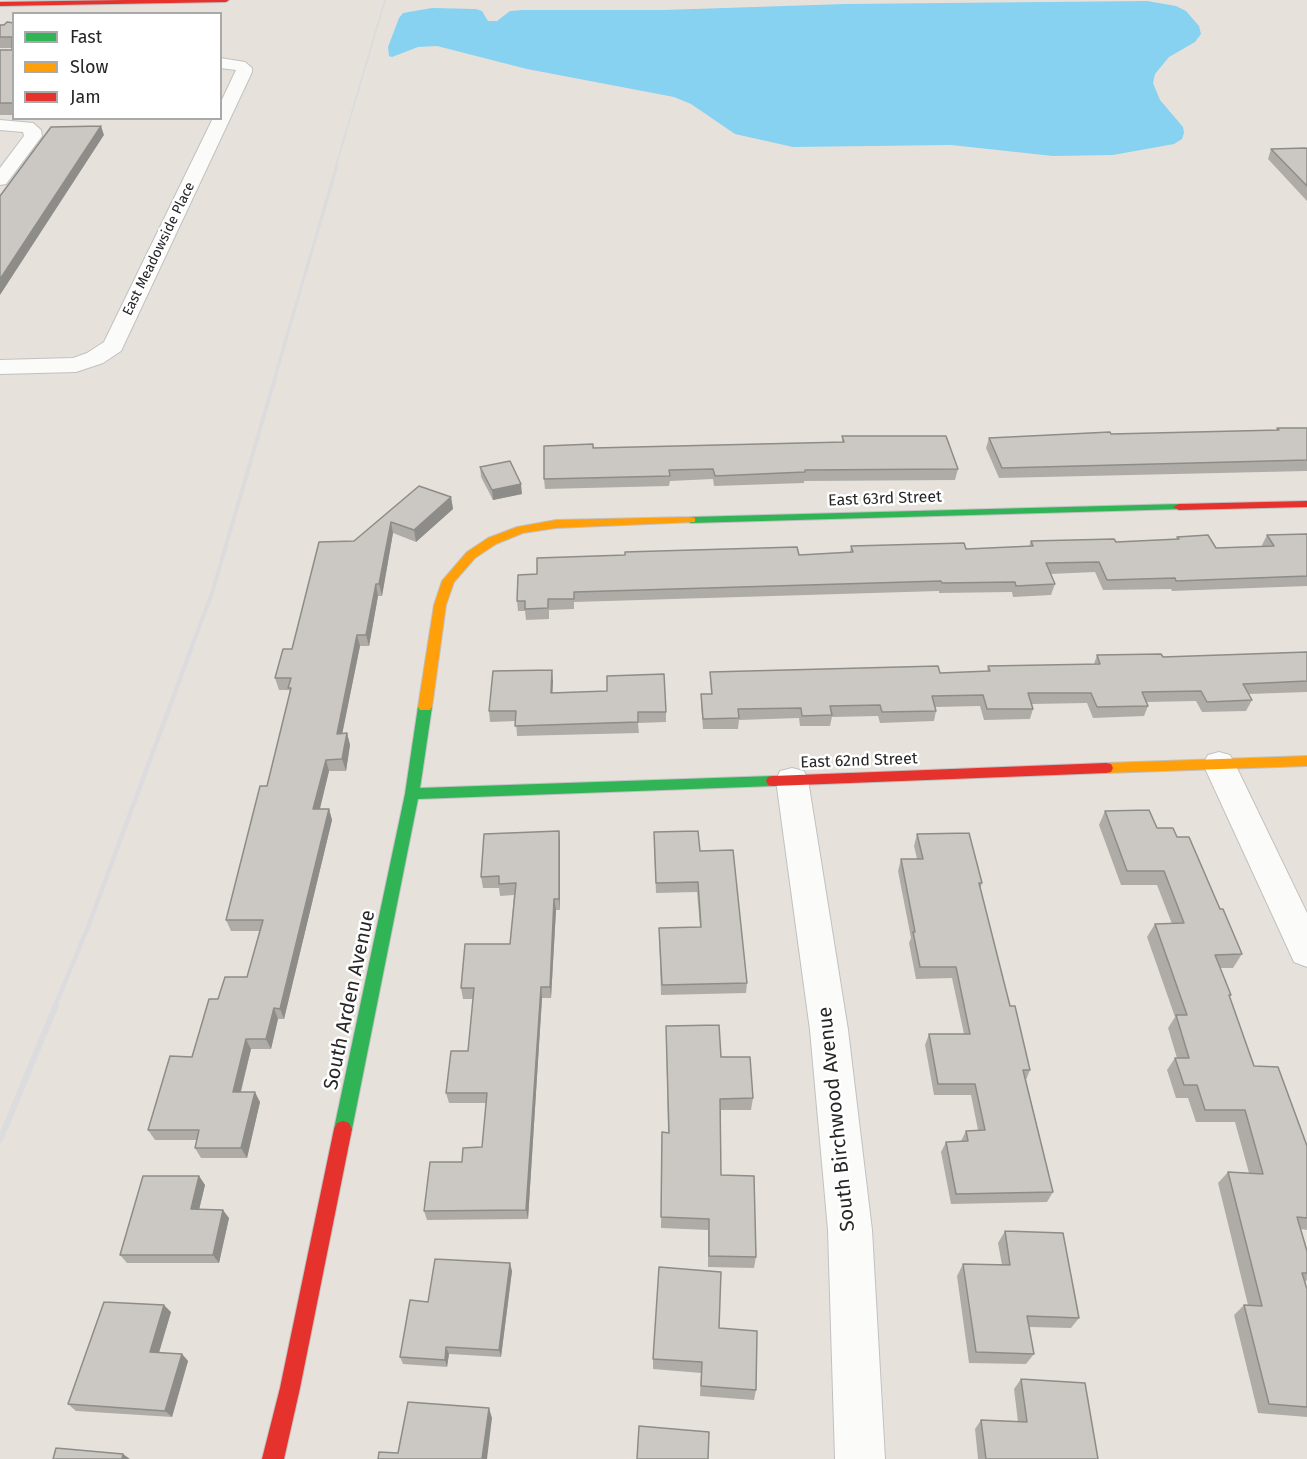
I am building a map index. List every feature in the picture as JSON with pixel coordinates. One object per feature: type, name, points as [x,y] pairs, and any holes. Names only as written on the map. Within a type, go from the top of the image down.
[{"type":"street","points":[[0,3],[226,0]]},
{"type":"street","name":"East Meadowside Place","points":[[222,63],[240,65],[244,68],[222,118]]},
{"type":"street","name":"East Meadowside Place","points":[[0,367],[76,365],[95,358],[112,346],[221,120]]},
{"type":"street","points":[[0,125],[27,127],[32,130],[33,136],[0,180]]},
{"type":"street","name":"East 63rd Street","points":[[471,555],[492,541],[521,530],[556,524],[1307,504]]},
{"type":"street","name":"South Arden Avenue","points":[[273,1459],[290,1388],[412,794],[440,605],[448,581],[471,555]]},
{"type":"street","name":"East 62nd Street","points":[[412,794],[1307,761]]},
{"type":"street","points":[[1219,764],[1307,951]]},
{"type":"street","name":"South Birchwood Avenue","points":[[792,780],[830,1030],[850,1230],[860,1459]]},
{"type":"water","points":[[1147,1],[1176,6],[1186,11],[1199,26],[1201,34],[1195,42],[1169,57],[1155,74],[1153,83],[1160,100],[1183,127],[1184,133],[1182,139],[1174,144],[1113,155],[1053,156],[951,145],[793,147],[735,134],[691,104],[674,97],[527,69],[437,46],[418,47],[392,57],[389,56],[388,47],[403,13],[432,8],[476,9],[482,11],[488,21],[497,21],[510,11],[523,10],[664,10],[845,4]]},
{"type":"building","points":[[7,22],[12,23],[12,37],[0,37],[0,25]]},
{"type":"building","points":[[0,50],[12,50],[12,103],[0,103]]},
{"type":"building","points":[[101,126],[0,279],[0,196],[51,127]]},
{"type":"building","points":[[1271,149],[1307,149],[1307,186]]},
{"type":"building","points":[[1277,428],[1307,428],[1307,460],[1002,468],[989,438],[1110,432],[1111,434],[1279,430]]},
{"type":"building","points":[[842,436],[946,436],[958,469],[805,470],[805,472],[715,476],[713,469],[669,470],[670,476],[544,479],[544,446],[593,444],[593,448],[844,442]]},
{"type":"building","points":[[510,461],[521,484],[492,490],[480,467]]},
{"type":"building","points":[[419,486],[451,497],[414,530],[391,522],[366,635],[357,635],[337,734],[347,733],[342,759],[326,760],[313,809],[329,809],[280,1009],[274,1008],[266,1039],[246,1039],[233,1092],[255,1092],[241,1148],[195,1148],[199,1130],[148,1130],[170,1056],[192,1057],[209,999],[218,999],[225,977],[247,977],[263,920],[226,920],[260,786],[267,786],[291,688],[288,688],[291,678],[275,678],[283,649],[292,649],[319,542],[354,541]]},
{"type":"building","points":[[1307,534],[1307,576],[1176,581],[1175,578],[1107,580],[1099,562],[1046,563],[1055,584],[1016,586],[1015,582],[942,583],[941,581],[574,592],[574,599],[548,599],[548,608],[525,609],[525,601],[517,601],[518,575],[537,574],[537,558],[625,555],[625,552],[797,547],[799,555],[853,552],[851,546],[964,543],[966,549],[1033,546],[1031,541],[1114,539],[1116,542],[1208,535],[1216,548],[1274,546],[1267,535]]},
{"type":"building","points":[[1307,652],[1307,681],[1243,684],[1252,700],[1207,702],[1201,691],[1142,692],[1148,706],[1097,707],[1091,693],[1028,693],[1033,709],[987,709],[983,695],[932,696],[936,711],[882,712],[880,705],[830,706],[832,715],[802,716],[801,708],[738,709],[739,718],[703,719],[701,694],[712,694],[710,672],[938,666],[940,673],[990,671],[988,666],[1100,664],[1097,655],[1161,654],[1163,657]]},
{"type":"building","points":[[552,670],[551,693],[607,691],[607,676],[664,674],[666,712],[638,712],[638,722],[515,726],[516,711],[489,711],[493,671]]},
{"type":"building","points":[[1149,810],[1157,828],[1173,828],[1177,837],[1189,837],[1220,909],[1223,909],[1242,954],[1215,955],[1231,995],[1229,995],[1254,1066],[1278,1067],[1307,1146],[1307,1218],[1297,1217],[1307,1251],[1307,1273],[1302,1273],[1307,1289],[1307,1407],[1269,1404],[1244,1305],[1262,1306],[1228,1172],[1263,1174],[1245,1110],[1205,1110],[1197,1085],[1184,1085],[1175,1058],[1189,1058],[1176,1015],[1187,1015],[1155,924],[1184,923],[1164,871],[1127,871],[1105,811]]},
{"type":"building","points":[[559,831],[559,899],[554,899],[550,987],[541,987],[526,1210],[424,1211],[430,1162],[462,1162],[463,1148],[482,1147],[487,1093],[446,1093],[451,1051],[468,1051],[474,988],[461,988],[465,944],[510,944],[516,883],[499,884],[499,876],[481,877],[484,834]]},
{"type":"building","points":[[698,831],[700,851],[733,850],[747,983],[662,985],[659,928],[701,927],[698,882],[656,883],[654,832]]},
{"type":"building","points":[[969,833],[1010,1006],[1015,1006],[1030,1070],[1023,1070],[1053,1192],[956,1194],[946,1142],[968,1141],[966,1131],[985,1130],[975,1084],[938,1084],[929,1034],[970,1034],[956,967],[920,967],[901,859],[923,859],[917,834]]},
{"type":"building","points":[[719,1025],[721,1057],[750,1057],[753,1098],[720,1099],[721,1175],[754,1176],[756,1257],[709,1256],[709,1219],[661,1217],[662,1132],[669,1133],[666,1026]]},
{"type":"building","points":[[143,1176],[199,1176],[191,1209],[223,1210],[213,1255],[120,1255]]},
{"type":"building","points":[[1005,1231],[1063,1233],[1079,1318],[1027,1316],[1034,1354],[976,1352],[963,1264],[1010,1265]]},
{"type":"building","points":[[435,1259],[510,1263],[499,1350],[446,1347],[445,1360],[400,1357],[410,1300],[428,1302]]},
{"type":"building","points":[[659,1267],[721,1272],[719,1328],[757,1331],[756,1390],[701,1386],[702,1362],[653,1359]]},
{"type":"building","points":[[104,1302],[164,1305],[150,1352],[182,1354],[165,1411],[68,1404]]},
{"type":"building","points":[[1021,1379],[1085,1383],[1098,1459],[986,1459],[981,1420],[1027,1422]]},
{"type":"building","points":[[408,1402],[489,1408],[482,1459],[378,1459],[379,1452],[398,1453]]},
{"type":"building","points":[[639,1426],[709,1432],[708,1459],[637,1459]]},
{"type":"building","points":[[56,1448],[123,1454],[122,1459],[53,1459]]},
{"type":"railway","points":[[336,166],[385,0]]},
{"type":"railway","points":[[274,380],[337,165]]},
{"type":"railway","points":[[189,654],[212,593],[275,378]]},
{"type":"railway","points":[[55,1006],[88,927],[190,652]]},
{"type":"railway","points":[[0,1140],[56,1005]]},
{"type":"traffic: fast","points":[[691,520],[1179,507]]},
{"type":"traffic: fast","points":[[343,1129],[412,794],[425,707]]},
{"type":"traffic: fast","points":[[412,794],[773,781]]},
{"type":"traffic: slow","points":[[425,707],[440,605],[448,581],[471,555],[492,541],[521,530],[556,524],[691,520]]},
{"type":"traffic: slow","points":[[1106,768],[1307,761]]},
{"type":"traffic: jam","points":[[0,4],[226,0]]},
{"type":"traffic: jam","points":[[1179,507],[1307,504]]},
{"type":"traffic: jam","points":[[773,781],[1106,768]]},
{"type":"traffic: jam","points":[[273,1459],[290,1388],[343,1129]]}]
